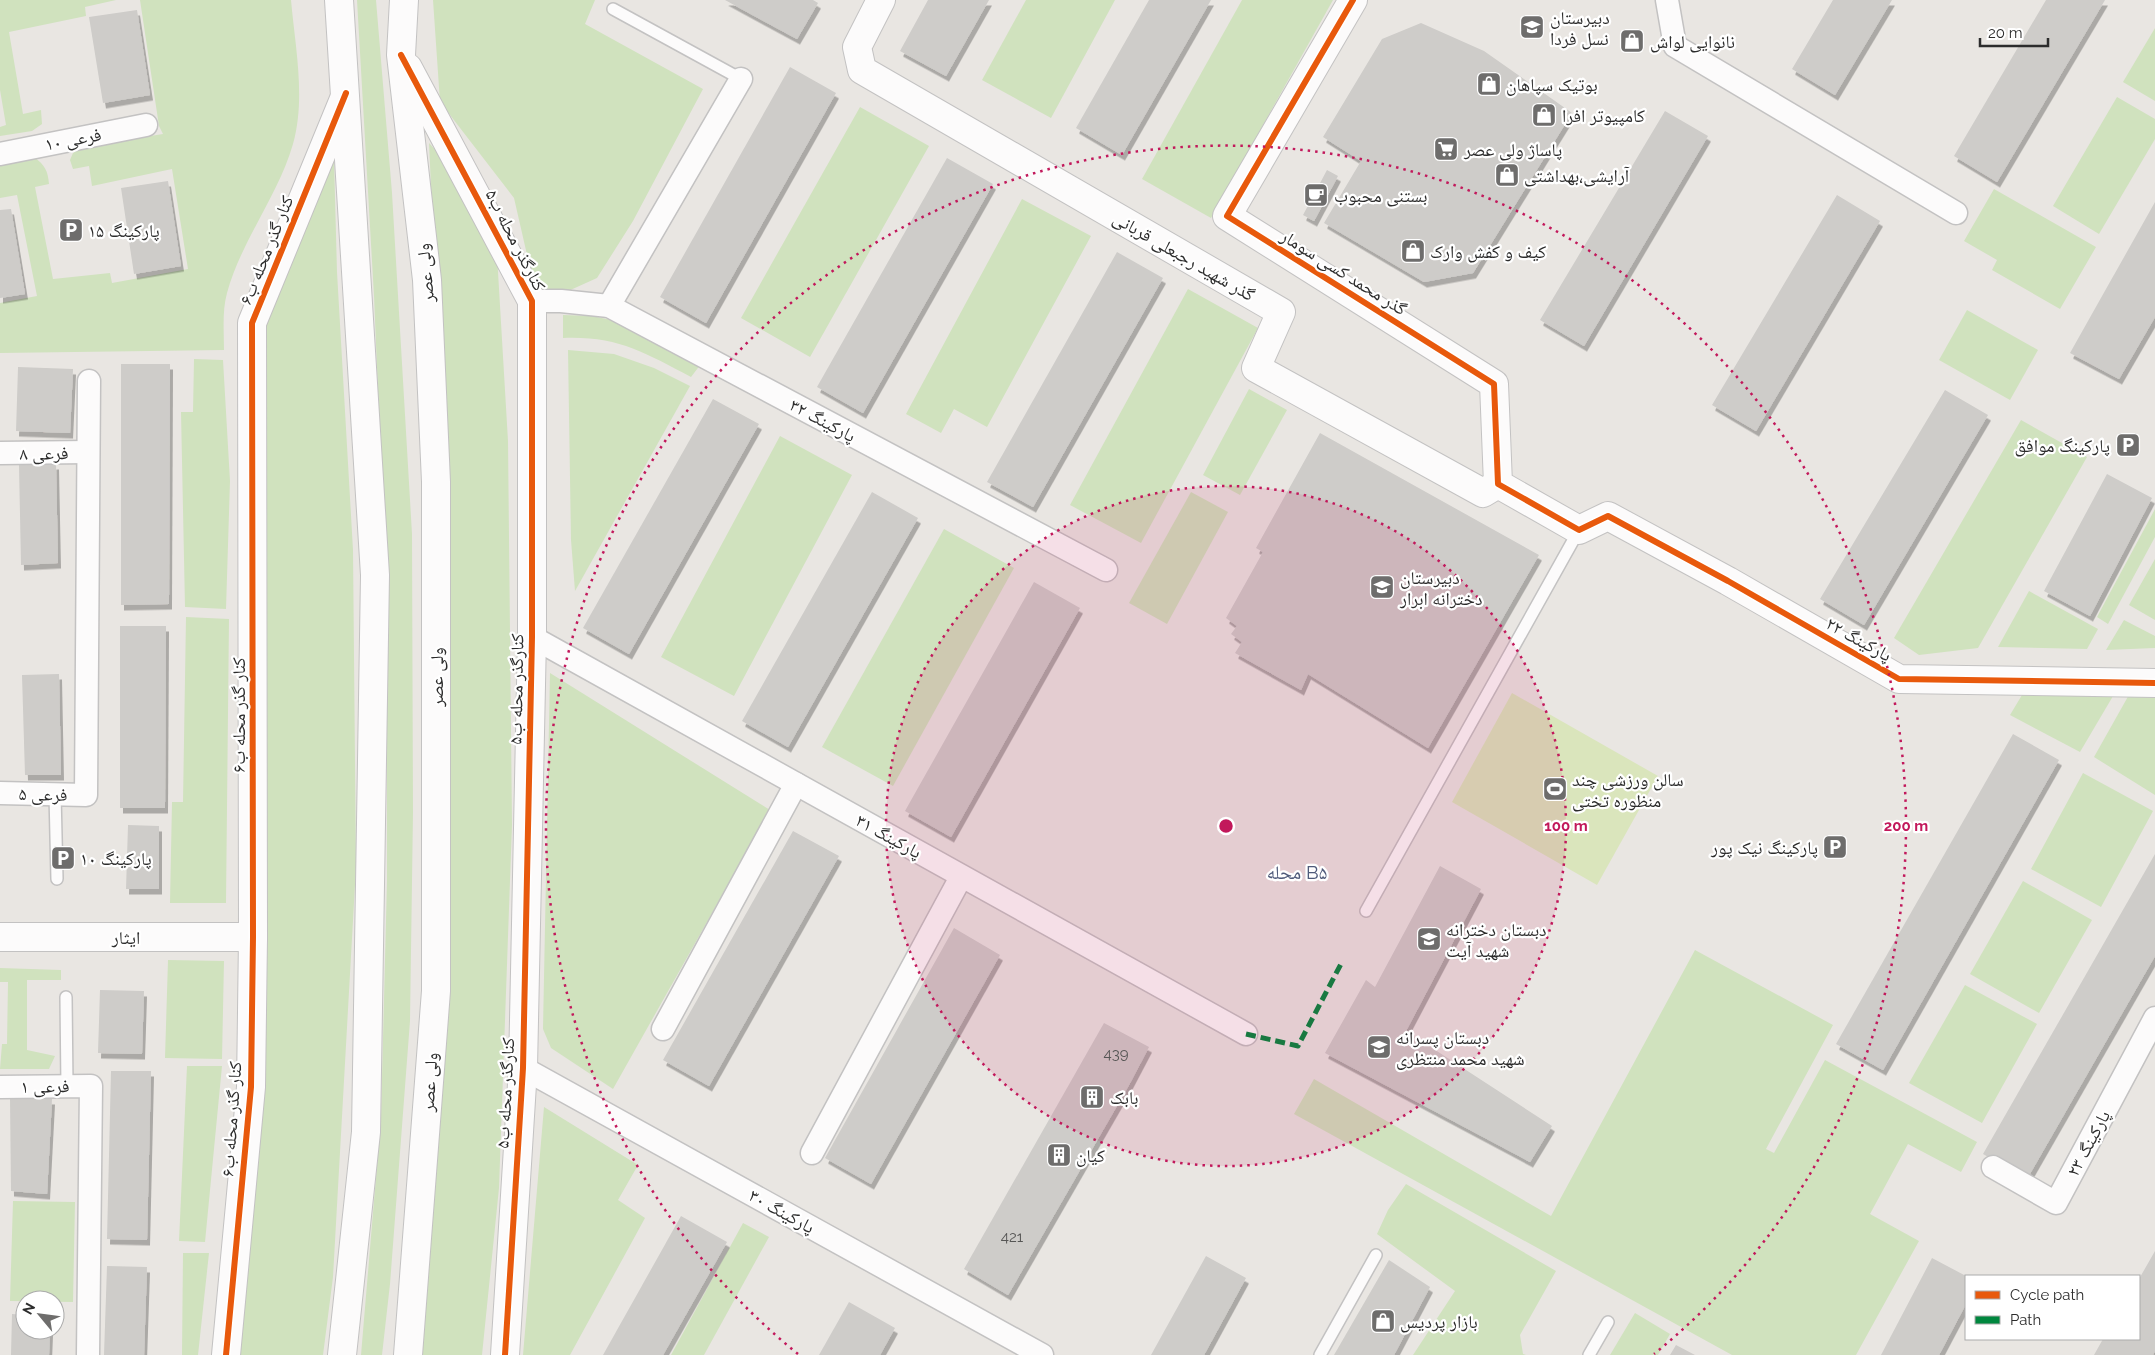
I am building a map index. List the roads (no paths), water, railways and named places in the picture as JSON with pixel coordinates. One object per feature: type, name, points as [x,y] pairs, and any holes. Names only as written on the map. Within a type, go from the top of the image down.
[{"type":"street","points":[[339,0],[376,574],[366,1132],[342,1355]]},
{"type":"street","name":"ولی عصر","points":[[404,0],[401,56],[427,280],[436,482],[436,991],[408,1355]]},
{"type":"street","name":"گذر شهید رجبعلی قربانی","points":[[881,0],[858,46],[862,70],[1281,312],[1256,368],[1483,492],[1498,484]]},
{"type":"street","name":"گذر محمد کسی سومار","points":[[1353,0],[1227,216],[1494,384],[1498,484]]},
{"type":"street","points":[[1667,0],[1675,46],[1956,213]]},
{"type":"street","name":"کنارگذر محله ب۵","points":[[401,56],[532,301],[532,637],[523,1068],[505,1355]]},
{"type":"street","points":[[609,306],[740,79]]},
{"type":"street","name":"کنار گذر محله ب۶","points":[[226,1355],[251,1087],[253,936],[252,323],[346,92]]},
{"type":"street","name":"فرعی ۱۰","points":[[0,154],[146,125]]},
{"type":"street","name":"پارکینگ ۳۲","points":[[532,301],[561,301],[609,306],[1106,570]]},
{"type":"street","points":[[88,452],[89,381]]},
{"type":"street","name":"فرعی ۸","points":[[0,453],[88,452]]},
{"type":"street","name":"فرعی ۵","points":[[0,793],[86,794],[88,452]]},
{"type":"street","points":[[1498,484],[1579,530]]},
{"type":"street","name":"پارکینگ ۲۲","points":[[1579,530],[1608,516],[1728,581],[1900,679],[2155,683]]},
{"type":"street","name":"پارکینگ ۳۱","points":[[532,637],[1246,1034]]},
{"type":"street","points":[[663,1029],[796,784]]},
{"type":"street","points":[[812,1153],[961,877]]},
{"type":"street","name":"ایثار","points":[[0,937],[253,936]]},
{"type":"street","name":"پارکینگ ۲۳","points":[[1993,1167],[2056,1203],[2155,1018]]},
{"type":"street","name":"پارکینگ ۳۰","points":[[523,1068],[1042,1355]]},
{"type":"street","name":"فرعی ۱","points":[[0,1087],[91,1086],[88,1355]]},
{"type":"lane","points":[[613,9],[740,79]]},
{"type":"lane","points":[[1366,911],[1579,530]]},
{"type":"lane","points":[[55,794],[57,879]]},
{"type":"lane","points":[[66,996],[68,1086]]},
{"type":"lane","points":[[1320,1355],[1376,1255]]},
{"type":"lane","points":[[1590,1355],[1608,1322]]},
{"type":"place","name":"دبیرستان نسل فردا","points":[[1532,27]]},
{"type":"place","name":"نانوایی لواش","points":[[1632,41]]},
{"type":"place","name":"بوتیک سپاهان","points":[[1489,84]]},
{"type":"place","name":"کامپیوتر افرا","points":[[1544,115]]},
{"type":"place","name":"پاساژ ولی عصر","points":[[1446,149]]},
{"type":"place","name":"آرایشی،بهداشتی","points":[[1507,175]]},
{"type":"place","name":"بستنی محبوب","points":[[1316,195]]},
{"type":"place","name":"پارکینگ ۱۵","points":[[71,230]]},
{"type":"place","name":"کیف و کفش وارک","points":[[1413,251]]},
{"type":"place","name":"پارکینگ موافق","points":[[2128,445]]},
{"type":"place","name":"دبیرستان دخترانه ابرار","points":[[1382,587]]},
{"type":"place","name":"سالن ورزشی چند منظوره تختی","points":[[1555,789]]},
{"type":"place","name":"پارکینگ نیک پور","points":[[1835,847]]},
{"type":"place","name":"پارکینگ ۱۰","points":[[63,858]]},
{"type":"place","name":"دبستان دخترانه شهید آیت","points":[[1429,939]]},
{"type":"place","name":"دبستان پسرانه شهید محمد منتظری","points":[[1379,1047]]},
{"type":"place","name":"بابک","points":[[1092,1097]]},
{"type":"place","name":"کیان","points":[[1059,1155]]},
{"type":"place","name":"بازار پردیس","points":[[1383,1321]]},
{"type":"district","name":"محله B۵","points":[[1297,872]]}]
